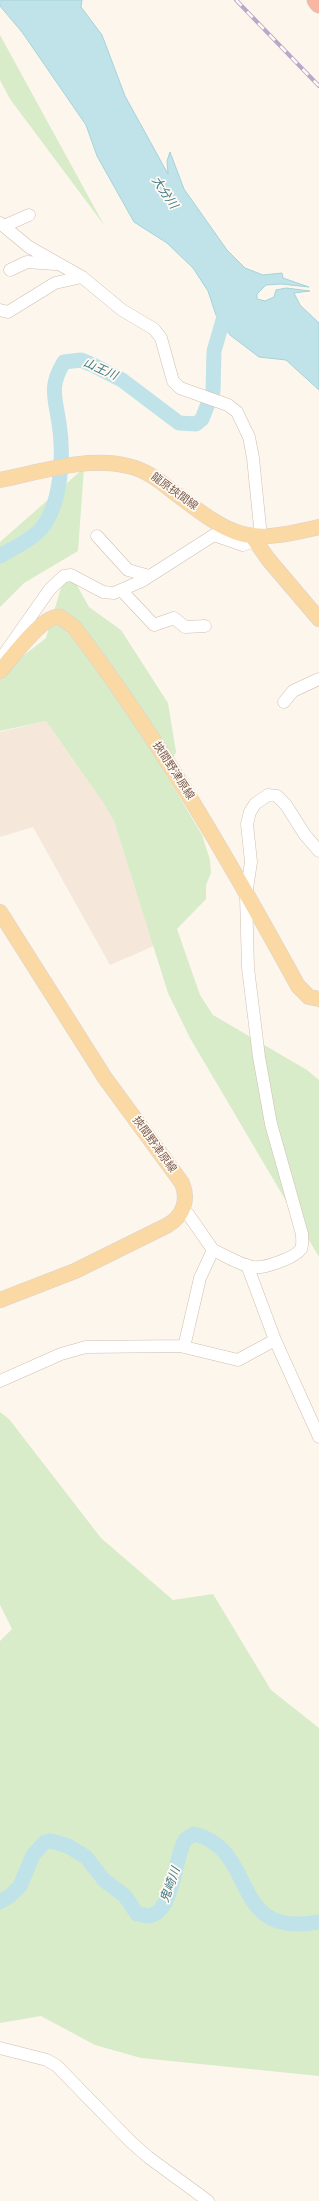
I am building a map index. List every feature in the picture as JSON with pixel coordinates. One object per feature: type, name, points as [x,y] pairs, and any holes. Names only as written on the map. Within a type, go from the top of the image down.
[{"type":"highway","points":[[316,0],[319,4]]},
{"type":"main road","name":"龍原挾間線","points":[[4,479],[82,464],[109,463],[140,470],[155,478],[218,525],[236,533],[256,538],[319,527]]},
{"type":"main road","points":[[256,538],[319,619]]},
{"type":"main road","name":"挾間野津原線","points":[[0,671],[45,622],[56,616],[70,623],[90,648],[173,769],[214,835],[246,895],[303,992],[308,997],[319,999]]},
{"type":"main road","name":"挾間野津原線","points":[[0,912],[105,1078],[182,1183],[185,1195],[182,1211]]},
{"type":"main road","points":[[0,1300],[65,1275],[101,1258],[175,1221],[182,1211]]},
{"type":"street","points":[[2,225],[29,215]]},
{"type":"street","points":[[0,660],[50,589],[64,576],[71,575],[103,592],[122,591],[149,576],[214,535],[243,546],[256,538],[255,472],[248,437],[237,412],[231,406],[180,388],[175,384],[161,338],[154,328],[122,310],[82,277],[29,247],[2,225]]},
{"type":"street","points":[[10,270],[27,262],[60,264]]},
{"type":"street","points":[[0,310],[8,312],[55,283],[82,277]]},
{"type":"street","points":[[97,536],[128,570],[149,576]]},
{"type":"street","points":[[122,591],[154,625],[174,618],[185,627],[204,626]]},
{"type":"street","points":[[284,702],[293,691],[319,679]]},
{"type":"street","points":[[182,1211],[188,1214],[213,1250],[253,1267],[268,1265],[286,1259],[300,1250],[302,1245],[302,1234],[271,1124],[259,1057],[248,968],[246,895],[251,866],[248,820],[253,806],[264,797],[273,795],[286,805],[309,841],[319,851]]},
{"type":"street","points":[[184,1347],[200,1278],[213,1250]]},
{"type":"street","points":[[247,1265],[275,1340],[319,1437]]},
{"type":"street","points":[[0,1381],[61,1354],[86,1346],[184,1347],[238,1360],[275,1340]]},
{"type":"street","points":[[0,2048],[47,2060],[57,2066],[115,2127],[142,2152],[208,2201]]},
{"type":"shaded area","points":[[46,721],[104,804],[114,821],[154,946],[110,965],[33,827],[0,837],[0,732]]},
{"type":"green space","points":[[0,35],[104,225],[10,99],[0,80]]},
{"type":"green space","points":[[84,468],[78,551],[24,583],[0,607],[0,542]]},
{"type":"green space","points":[[64,578],[74,580],[89,607],[121,630],[168,703],[176,752],[166,774],[202,835],[210,860],[211,873],[206,885],[206,899],[177,929],[200,995],[213,1015],[307,1070],[319,1080],[319,1257],[190,1038],[168,993],[114,821],[104,804],[46,721],[0,731],[0,674],[46,638]]},
{"type":"green space","points":[[0,1412],[9,1419],[101,1538],[173,1600],[213,1594],[271,1690],[319,1728],[319,2076],[141,2058],[95,2045],[41,2016],[0,2023],[0,1641],[12,1629],[0,1605]]},
{"type":"water","name":"大分川","points":[[0,0],[82,0],[81,7],[102,35],[125,96],[168,174],[167,161],[170,152],[184,189],[227,250],[245,268],[263,275],[282,273],[283,278],[309,287],[281,284],[266,285],[257,294],[257,299],[265,301],[274,297],[276,290],[286,288],[310,291],[294,293],[300,305],[319,323],[319,390],[286,360],[259,357],[230,335],[216,315],[208,291],[193,268],[167,243],[134,222],[97,156],[86,125],[22,32],[0,6]]},
{"type":"waterway","name":"山王川","points":[[0,556],[35,535],[47,521],[53,508],[60,480],[61,464],[61,436],[54,392],[56,378],[64,362],[81,360],[95,366],[122,380],[179,423],[196,424],[202,419],[213,391],[214,351],[228,303]]},
{"type":"waterway","name":"鬼崎川","points":[[0,1902],[11,1895],[20,1886],[33,1855],[45,1842],[51,1841],[68,1846],[86,1857],[104,1880],[125,1896],[137,1914],[149,1916],[157,1912],[164,1905],[172,1884],[181,1849],[185,1840],[194,1834],[215,1843],[228,1857],[256,1906],[270,1918],[290,1924],[319,1922]]},
{"type":"railway","points":[[236,0],[319,86]]}]
